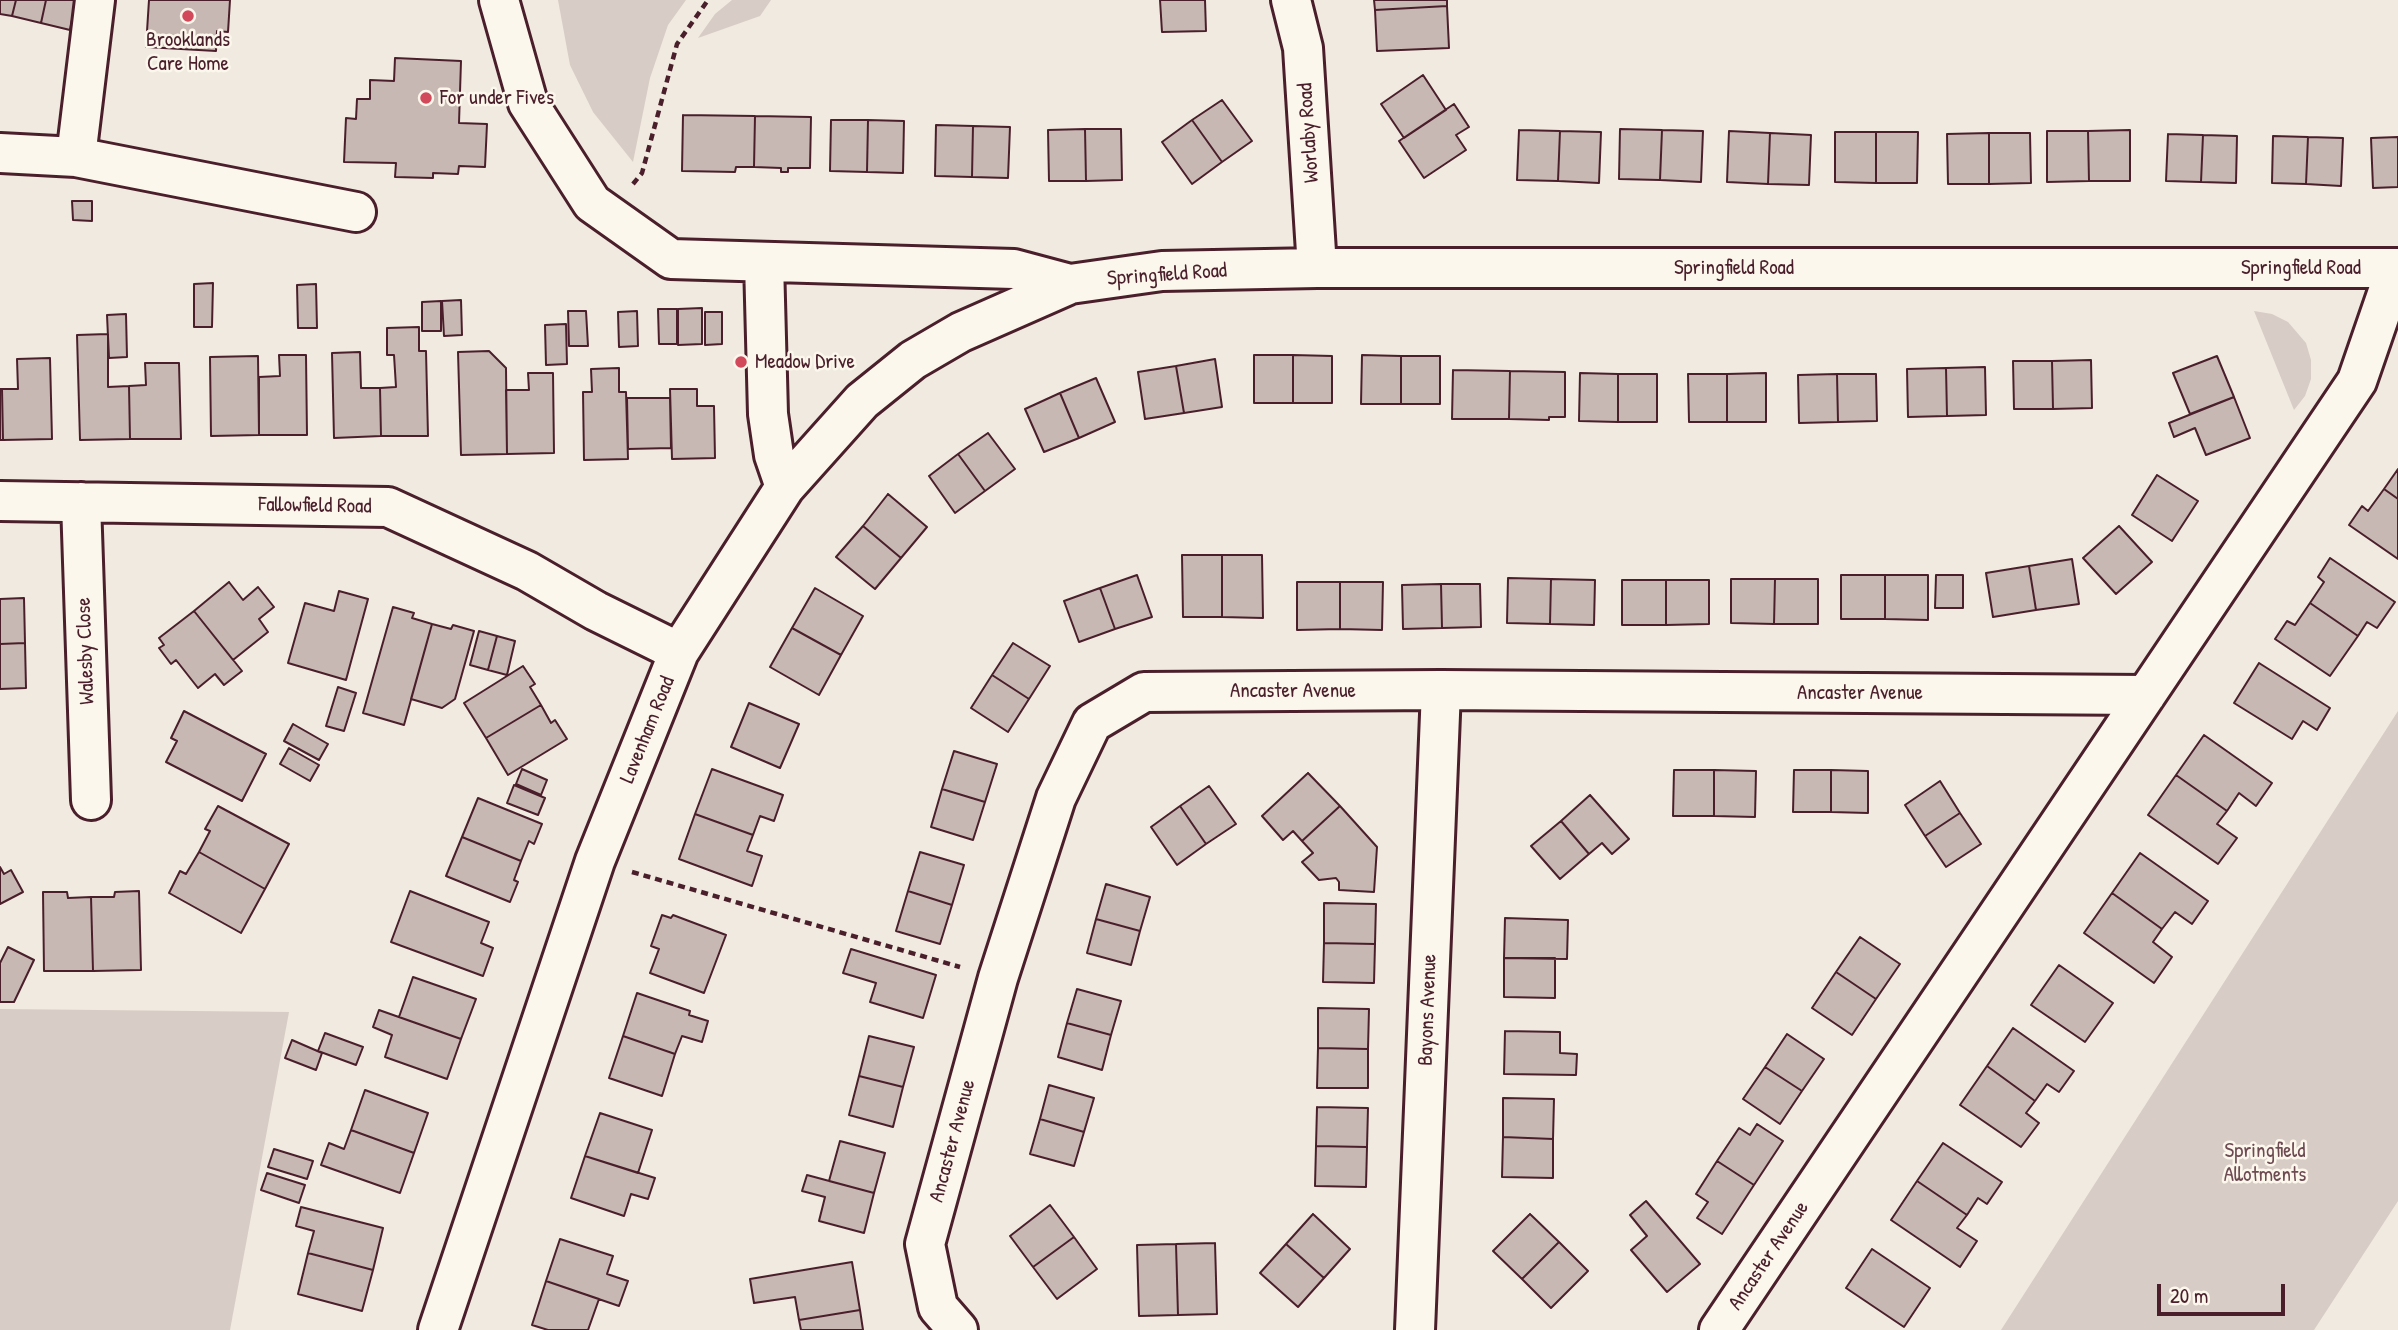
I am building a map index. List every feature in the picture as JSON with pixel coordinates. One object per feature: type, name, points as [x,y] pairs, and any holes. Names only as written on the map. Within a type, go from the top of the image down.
[{"type":"street","points":[[76,157],[95,0]]},
{"type":"street","points":[[499,0],[528,103],[592,204],[671,259],[1014,269],[1070,284]]},
{"type":"street","name":"Worlaby Road","points":[[1291,0],[1303,48],[1317,268]]},
{"type":"street","points":[[0,153],[76,157],[356,212]]},
{"type":"street","points":[[764,262],[768,414],[774,455],[785,487]]},
{"type":"street","name":"Springfield Road","points":[[1070,284],[1162,271],[1317,268],[2397,268]]},
{"type":"street","name":"Ancaster Avenue","points":[[1719,1330],[2357,381],[2397,268]]},
{"type":"street","name":"Lavenham Road","points":[[438,1330],[595,862],[679,652],[785,487],[862,401],[913,360],[961,332],[1070,284]]},
{"type":"street","name":"Fallowfield Road","points":[[0,501],[388,507],[527,571],[596,611],[679,652]]},
{"type":"street","name":"Walesby Close","points":[[81,502],[91,800]]},
{"type":"street","name":"Ancaster Avenue","points":[[958,1330],[938,1307],[925,1244],[998,978],[1056,799],[1092,723],[1144,692],[1441,690],[2146,695]]},
{"type":"street","name":"Bayons Avenue","points":[[1415,1330],[1441,690]]},
{"type":"path","points":[[610,216],[642,173],[677,44],[708,0]]},
{"type":"path","points":[[595,862],[998,978]]},
{"type":"green space","points":[[558,0],[686,0],[668,25],[650,78],[633,162],[593,112],[570,65]]},
{"type":"green space","points":[[732,0],[771,0],[760,16],[698,38],[715,14]]},
{"type":"green space","points":[[2254,311],[2272,314],[2288,322],[2306,343],[2311,360],[2311,379],[2305,396],[2294,410]]},
{"type":"green space","name":"Springfield Allotments","points":[[2398,711],[2398,1201],[2314,1330],[2001,1330]]},
{"type":"green space","points":[[0,1009],[289,1012],[230,1330],[0,1330]]},
{"type":"building","points":[[0,0],[16,0],[12,16],[0,14]]},
{"type":"building","points":[[16,0],[46,0],[41,23],[12,16]]},
{"type":"building","points":[[46,0],[76,0],[70,30],[41,23]]},
{"type":"building","name":"Brooklands Care Home","points":[[149,0],[230,0],[228,32],[217,31],[216,51],[146,47]]},
{"type":"building","points":[[1160,0],[1205,0],[1206,31],[1162,32]]},
{"type":"building","points":[[1374,0],[1447,0],[1447,6],[1375,10]]},
{"type":"building","points":[[1447,6],[1449,48],[1377,51],[1375,10]]},
{"type":"building","points":[[395,58],[461,61],[459,123],[487,124],[485,167],[459,166],[458,174],[433,173],[433,178],[395,177],[396,163],[344,162],[346,118],[356,119],[357,99],[370,99],[370,80],[394,81]]},
{"type":"building","points":[[1423,75],[1446,110],[1404,138],[1381,104]]},
{"type":"building","points":[[1222,100],[1252,141],[1222,162],[1192,120]]},
{"type":"building","points":[[1454,104],[1469,127],[1456,135],[1466,150],[1424,178],[1399,141]]},
{"type":"building","points":[[683,115],[755,116],[754,167],[736,167],[735,172],[682,171]]},
{"type":"building","points":[[755,116],[811,117],[810,168],[788,168],[788,172],[781,172],[781,168],[754,167]]},
{"type":"building","points":[[831,120],[868,120],[867,172],[830,171]]},
{"type":"building","points":[[868,120],[904,121],[903,173],[867,172]]},
{"type":"building","points":[[1192,120],[1222,162],[1192,184],[1162,142]]},
{"type":"building","points":[[936,125],[973,126],[972,177],[935,176]]},
{"type":"building","points":[[973,126],[1010,127],[1008,178],[972,177]]},
{"type":"building","points":[[1085,129],[1086,181],[1049,181],[1048,130]]},
{"type":"building","points":[[1085,129],[1121,129],[1122,180],[1086,181]]},
{"type":"building","points":[[1620,129],[1662,130],[1660,180],[1619,179]]},
{"type":"building","points":[[1519,130],[1560,131],[1558,181],[1517,180]]},
{"type":"building","points":[[1662,130],[1703,131],[1701,182],[1660,180]]},
{"type":"building","points":[[2130,130],[2130,181],[2089,181],[2088,131]]},
{"type":"building","points":[[1560,131],[1601,132],[1599,183],[1558,181]]},
{"type":"building","points":[[1729,131],[1770,133],[1768,184],[1727,182]]},
{"type":"building","points":[[2047,131],[2088,131],[2089,181],[2047,182]]},
{"type":"building","points":[[1835,132],[1876,132],[1876,183],[1835,182]]},
{"type":"building","points":[[1876,132],[1918,132],[1917,183],[1876,183]]},
{"type":"building","points":[[1770,133],[1811,135],[1809,185],[1768,184]]},
{"type":"building","points":[[1989,133],[2030,133],[2031,183],[1989,184]]},
{"type":"building","points":[[1989,133],[1989,184],[1948,184],[1947,134]]},
{"type":"building","points":[[2168,134],[2203,135],[2201,182],[2166,181]]},
{"type":"building","points":[[2203,135],[2237,136],[2236,183],[2201,182]]},
{"type":"building","points":[[2273,136],[2308,137],[2306,184],[2272,183]]},
{"type":"building","points":[[2308,137],[2343,138],[2341,186],[2306,184]]},
{"type":"building","points":[[2398,137],[2398,187],[2373,188],[2371,138]]},
{"type":"building","points":[[72,201],[92,201],[92,221],[73,220]]},
{"type":"building","points":[[213,283],[212,327],[194,327],[194,284]]},
{"type":"building","points":[[316,284],[317,328],[298,328],[297,285]]},
{"type":"building","points":[[461,300],[462,335],[444,336],[442,301]]},
{"type":"building","points":[[441,301],[441,331],[422,331],[422,302]]},
{"type":"building","points":[[702,308],[702,344],[678,345],[678,309]]},
{"type":"building","points":[[658,309],[677,309],[677,344],[659,344]]},
{"type":"building","points":[[568,311],[586,311],[588,346],[569,346]]},
{"type":"building","points":[[637,311],[638,346],[619,347],[618,312]]},
{"type":"building","points":[[705,312],[722,312],[722,344],[705,345]]},
{"type":"building","points":[[126,314],[127,357],[109,358],[107,315]]},
{"type":"building","points":[[566,324],[567,364],[546,365],[545,325]]},
{"type":"building","points":[[419,327],[419,351],[426,351],[428,436],[381,436],[380,388],[396,387],[394,355],[387,355],[387,328]]},
{"type":"building","points":[[108,334],[108,387],[129,386],[130,439],[80,440],[77,335]]},
{"type":"building","points":[[489,351],[506,368],[507,454],[461,455],[458,352]]},
{"type":"building","points":[[360,352],[361,388],[380,388],[381,436],[334,438],[332,353]]},
{"type":"building","points":[[279,355],[306,355],[307,435],[259,435],[259,377],[280,376]]},
{"type":"building","points":[[1254,355],[1293,355],[1293,403],[1254,403]]},
{"type":"building","points":[[1293,355],[1332,356],[1332,403],[1293,403]]},
{"type":"building","points":[[1362,355],[1401,356],[1401,404],[1361,404]]},
{"type":"building","points":[[258,356],[259,435],[211,436],[210,357]]},
{"type":"building","points":[[1401,356],[1440,356],[1440,404],[1401,404]]},
{"type":"building","points":[[2217,356],[2234,397],[2190,414],[2173,373]]},
{"type":"building","points":[[50,358],[52,439],[3,440],[2,389],[18,389],[17,359]]},
{"type":"building","points":[[1215,359],[1222,407],[1184,413],[1176,366]]},
{"type":"building","points":[[2091,360],[2092,408],[2053,409],[2052,361]]},
{"type":"building","points":[[2013,361],[2052,361],[2053,409],[2014,409]]},
{"type":"building","points":[[145,363],[179,363],[181,439],[130,439],[129,386],[146,385]]},
{"type":"building","points":[[1176,366],[1184,413],[1145,419],[1138,372]]},
{"type":"building","points":[[1985,367],[1986,415],[1947,416],[1946,368]]},
{"type":"building","points":[[619,368],[619,392],[626,392],[628,459],[584,460],[583,392],[592,392],[591,369]]},
{"type":"building","points":[[1946,368],[1947,416],[1908,417],[1907,369]]},
{"type":"building","points":[[1453,370],[1510,371],[1509,419],[1452,419]]},
{"type":"building","points":[[1510,371],[1565,372],[1565,417],[1549,417],[1549,420],[1509,419]]},
{"type":"building","points":[[528,373],[553,373],[554,453],[507,454],[506,390],[529,390]]},
{"type":"building","points":[[1580,373],[1618,374],[1618,422],[1579,421]]},
{"type":"building","points":[[1766,373],[1766,422],[1727,422],[1727,374]]},
{"type":"building","points":[[1618,374],[1657,374],[1657,422],[1618,422]]},
{"type":"building","points":[[1688,374],[1727,374],[1727,422],[1689,422]]},
{"type":"building","points":[[1837,374],[1838,422],[1799,423],[1798,375]]},
{"type":"building","points":[[1837,374],[1876,374],[1877,421],[1838,422]]},
{"type":"building","points":[[1096,378],[1115,422],[1079,438],[1060,393]]},
{"type":"building","points":[[2,389],[3,440],[0,440]]},
{"type":"building","points":[[670,389],[697,389],[697,406],[714,406],[715,458],[672,459]]},
{"type":"building","points":[[1060,393],[1079,438],[1044,452],[1025,409]]},
{"type":"building","points":[[2234,397],[2250,438],[2206,455],[2195,428],[2174,437],[2169,423]]},
{"type":"building","points":[[627,398],[670,398],[671,448],[628,449]]},
{"type":"building","points":[[988,433],[1015,469],[985,491],[958,454]]},
{"type":"building","points":[[958,454],[985,491],[955,513],[929,476]]},
{"type":"building","points":[[2398,469],[2398,499],[2384,489]]},
{"type":"building","points":[[2157,475],[2198,501],[2172,541],[2132,515]]},
{"type":"building","points":[[2384,489],[2398,499],[2398,559],[2349,525],[2362,506],[2368,511]]},
{"type":"building","points":[[888,494],[927,527],[901,558],[863,526]]},
{"type":"building","points":[[863,526],[901,558],[875,589],[836,557]]},
{"type":"building","points":[[2119,526],[2152,562],[2116,594],[2083,558]]},
{"type":"building","points":[[1182,555],[1222,555],[1222,617],[1183,617]]},
{"type":"building","points":[[1222,555],[1262,555],[1263,618],[1222,617]]},
{"type":"building","points":[[2330,558],[2395,602],[2377,628],[2367,622],[2358,636],[2310,603],[2324,582],[2318,577]]},
{"type":"building","points":[[2072,559],[2079,604],[2036,610],[2029,566]]},
{"type":"building","points":[[2029,566],[2036,610],[1993,617],[1986,573]]},
{"type":"building","points":[[1137,575],[1152,617],[1115,629],[1100,588]]},
{"type":"building","points":[[1841,575],[1885,575],[1885,619],[1841,619]]},
{"type":"building","points":[[1885,575],[1928,575],[1928,620],[1885,619]]},
{"type":"building","points":[[1936,575],[1963,575],[1963,608],[1935,608]]},
{"type":"building","points":[[1508,578],[1551,579],[1550,624],[1507,623]]},
{"type":"building","points":[[1551,579],[1595,580],[1594,625],[1550,624]]},
{"type":"building","points":[[1731,579],[1775,579],[1774,624],[1731,623]]},
{"type":"building","points":[[1775,579],[1818,579],[1818,624],[1774,624]]},
{"type":"building","points":[[1622,580],[1666,580],[1666,625],[1622,625]]},
{"type":"building","points":[[1666,580],[1709,580],[1709,624],[1666,625]]},
{"type":"building","points":[[229,582],[243,600],[258,587],[274,607],[259,619],[268,632],[233,660],[194,611]]},
{"type":"building","points":[[1297,582],[1340,582],[1340,629],[1297,630]]},
{"type":"building","points":[[1340,582],[1383,582],[1382,630],[1340,629]]},
{"type":"building","points":[[1441,584],[1480,584],[1481,627],[1442,628]]},
{"type":"building","points":[[1441,584],[1442,628],[1403,629],[1402,585]]},
{"type":"building","points":[[815,588],[863,616],[841,655],[792,628]]},
{"type":"building","points":[[1100,588],[1115,629],[1079,642],[1064,601]]},
{"type":"building","points":[[339,591],[368,599],[346,680],[288,663],[305,603],[334,611]]},
{"type":"building","points":[[24,598],[25,643],[0,644],[0,599]]},
{"type":"building","points":[[2310,603],[2358,636],[2330,676],[2275,639],[2287,621],[2295,625]]},
{"type":"building","points":[[393,607],[414,613],[412,618],[432,624],[404,725],[363,713]]},
{"type":"building","points":[[194,611],[242,671],[224,685],[215,674],[198,688],[176,660],[171,664],[159,648],[164,645],[159,638]]},
{"type":"building","points":[[432,624],[451,629],[453,625],[474,631],[455,699],[442,708],[411,699]]},
{"type":"building","points":[[792,628],[841,655],[819,695],[770,667]]},
{"type":"building","points":[[479,631],[497,636],[488,670],[470,665]]},
{"type":"building","points":[[497,636],[515,641],[507,675],[488,670]]},
{"type":"building","points":[[25,643],[26,688],[0,689],[0,644]]},
{"type":"building","points":[[1013,643],[1050,666],[1029,699],[992,675]]},
{"type":"building","points":[[2259,663],[2330,708],[2317,730],[2303,721],[2292,739],[2234,703]]},
{"type":"building","points":[[523,666],[535,684],[530,687],[541,705],[486,738],[464,703]]},
{"type":"building","points":[[992,675],[1029,699],[1008,732],[971,708]]},
{"type":"building","points":[[338,687],[356,693],[344,731],[326,726]]},
{"type":"building","points":[[749,703],[799,724],[780,768],[731,747]]},
{"type":"building","points":[[541,705],[551,723],[555,720],[567,739],[508,775],[486,738]]},
{"type":"building","points":[[184,711],[266,754],[242,801],[166,762],[177,741],[171,738]]},
{"type":"building","points":[[293,724],[328,744],[319,760],[284,741]]},
{"type":"building","points":[[2204,735],[2272,783],[2256,806],[2239,793],[2227,811],[2176,775]]},
{"type":"building","points":[[289,748],[319,765],[310,781],[280,764]]},
{"type":"building","points":[[954,751],[997,764],[985,802],[942,789]]},
{"type":"building","points":[[522,769],[547,780],[541,795],[516,784]]},
{"type":"building","points":[[712,769],[783,795],[774,821],[760,816],[753,835],[695,814]]},
{"type":"building","points":[[1674,770],[1714,770],[1714,816],[1673,816]]},
{"type":"building","points":[[1714,770],[1756,771],[1755,817],[1714,816]]},
{"type":"building","points":[[1794,770],[1831,770],[1831,812],[1793,812]]},
{"type":"building","points":[[1831,770],[1868,771],[1868,813],[1831,812]]},
{"type":"building","points":[[1308,773],[1340,806],[1302,841],[1293,831],[1283,840],[1262,816]]},
{"type":"building","points":[[2176,775],[2227,811],[2217,824],[2237,838],[2218,864],[2148,815]]},
{"type":"building","points":[[1940,781],[1960,813],[1925,836],[1905,805]]},
{"type":"building","points":[[514,785],[545,798],[538,815],[507,803]]},
{"type":"building","points":[[1209,786],[1236,824],[1206,844],[1180,806]]},
{"type":"building","points":[[942,789],[985,802],[973,840],[931,827]]},
{"type":"building","points":[[1590,795],[1629,839],[1612,854],[1602,843],[1589,854],[1561,821]]},
{"type":"building","points":[[478,798],[542,824],[534,844],[529,841],[521,861],[462,837]]},
{"type":"building","points":[[218,806],[289,844],[265,889],[199,852],[210,831],[205,829]]},
{"type":"building","points":[[1180,806],[1206,844],[1177,865],[1151,827]]},
{"type":"building","points":[[1340,806],[1377,847],[1374,892],[1339,890],[1336,878],[1319,880],[1302,862],[1313,853],[1302,841]]},
{"type":"building","points":[[1960,813],[1981,844],[1946,867],[1925,836]]},
{"type":"building","points":[[695,814],[753,835],[747,851],[762,856],[752,886],[679,859]]},
{"type":"building","points":[[1561,821],[1589,854],[1560,879],[1531,846]]},
{"type":"building","points":[[462,837],[521,861],[514,880],[518,882],[510,902],[446,876]]},
{"type":"building","points":[[199,852],[265,889],[241,933],[169,893],[180,871],[186,874]]},
{"type":"building","points":[[920,852],[964,865],[952,905],[908,891]]},
{"type":"building","points":[[2140,853],[2208,901],[2192,924],[2175,912],[2162,929],[2112,893]]},
{"type":"building","points":[[0,867],[4,874],[11,870],[23,892],[0,904]]},
{"type":"building","points":[[1106,884],[1150,897],[1140,931],[1096,919]]},
{"type":"building","points":[[139,891],[141,970],[93,971],[91,897],[114,897],[115,892]]},
{"type":"building","points":[[410,891],[489,922],[481,943],[493,948],[483,976],[391,942]]},
{"type":"building","points":[[908,891],[952,905],[940,944],[896,931]]},
{"type":"building","points":[[43,892],[67,892],[68,898],[91,897],[93,971],[44,971]]},
{"type":"building","points":[[2112,893],[2162,929],[2153,942],[2172,957],[2154,983],[2084,933]]},
{"type":"building","points":[[1324,903],[1376,904],[1375,944],[1324,943]]},
{"type":"building","points":[[662,915],[671,918],[673,915],[726,935],[704,993],[650,973],[659,949],[651,946]]},
{"type":"building","points":[[1505,918],[1568,920],[1567,959],[1504,958]]},
{"type":"building","points":[[1096,919],[1140,931],[1131,965],[1087,953]]},
{"type":"building","points":[[1860,937],[1900,964],[1876,999],[1836,972]]},
{"type":"building","points":[[1324,943],[1375,944],[1374,983],[1323,982]]},
{"type":"building","points":[[8,947],[34,960],[14,1002],[0,1002],[0,963]]},
{"type":"building","points":[[851,949],[936,975],[923,1018],[870,1002],[876,983],[843,973]]},
{"type":"building","points":[[1504,958],[1555,958],[1555,998],[1504,997]]},
{"type":"building","points":[[2059,965],[2113,1003],[2085,1042],[2031,1005]]},
{"type":"building","points":[[1836,972],[1876,999],[1852,1035],[1812,1008]]},
{"type":"building","points":[[413,977],[476,999],[461,1039],[399,1017]]},
{"type":"building","points":[[1077,989],[1121,1001],[1111,1035],[1067,1023]]},
{"type":"building","points":[[637,993],[690,1011],[689,1015],[708,1021],[702,1042],[682,1036],[675,1054],[623,1036]]},
{"type":"building","points":[[1318,1008],[1369,1009],[1368,1049],[1318,1048]]},
{"type":"building","points":[[379,1010],[461,1039],[447,1079],[385,1057],[392,1035],[373,1027]]},
{"type":"building","points":[[1067,1023],[1111,1035],[1102,1070],[1058,1057]]},
{"type":"building","points":[[2013,1028],[2074,1071],[2059,1092],[2047,1084],[2035,1101],[1987,1066]]},
{"type":"building","points":[[1505,1031],[1560,1032],[1560,1053],[1577,1054],[1576,1075],[1504,1074]]},
{"type":"building","points":[[325,1033],[363,1047],[356,1065],[318,1051]]},
{"type":"building","points":[[1787,1034],[1824,1059],[1802,1091],[1765,1067]]},
{"type":"building","points":[[623,1036],[675,1054],[662,1096],[609,1078]]},
{"type":"building","points":[[869,1036],[914,1047],[903,1087],[859,1076]]},
{"type":"building","points":[[292,1040],[322,1053],[316,1070],[285,1058]]},
{"type":"building","points":[[1318,1048],[1368,1049],[1368,1088],[1317,1088]]},
{"type":"building","points":[[1987,1066],[2035,1101],[2026,1113],[2039,1123],[2021,1147],[1960,1105]]},
{"type":"building","points":[[1765,1067],[1802,1091],[1780,1124],[1743,1099]]},
{"type":"building","points":[[859,1076],[903,1087],[893,1127],[849,1115]]},
{"type":"building","points":[[1049,1085],[1094,1098],[1084,1132],[1040,1119]]},
{"type":"building","points":[[365,1090],[428,1113],[414,1153],[351,1130]]},
{"type":"building","points":[[1503,1098],[1554,1099],[1553,1139],[1503,1137]]},
{"type":"building","points":[[1317,1107],[1368,1108],[1367,1147],[1316,1146]]},
{"type":"building","points":[[600,1113],[652,1130],[638,1173],[585,1156]]},
{"type":"building","points":[[1040,1119],[1084,1132],[1074,1166],[1030,1154]]},
{"type":"building","points":[[1757,1124],[1783,1141],[1754,1185],[1717,1161],[1739,1128],[1750,1135]]},
{"type":"building","points":[[351,1130],[414,1153],[400,1193],[321,1165],[329,1143],[344,1149]]},
{"type":"building","points":[[1503,1137],[1553,1139],[1553,1178],[1502,1177]]},
{"type":"building","points":[[840,1141],[885,1153],[874,1193],[829,1181]]},
{"type":"building","points":[[1943,1143],[2002,1182],[1987,1204],[1978,1198],[1967,1215],[1917,1181]]},
{"type":"building","points":[[1316,1146],[1367,1147],[1366,1187],[1315,1186]]},
{"type":"building","points":[[274,1149],[313,1161],[307,1179],[268,1167]]},
{"type":"building","points":[[585,1156],[655,1178],[648,1199],[631,1194],[624,1216],[571,1198]]},
{"type":"building","points":[[1717,1161],[1754,1185],[1722,1234],[1697,1218],[1708,1202],[1696,1194]]},
{"type":"building","points":[[267,1173],[305,1185],[299,1203],[261,1190]]},
{"type":"building","points":[[807,1175],[874,1193],[864,1233],[819,1221],[825,1197],[802,1191]]},
{"type":"building","points":[[1917,1181],[1967,1215],[1957,1228],[1977,1241],[1960,1267],[1891,1220]]},
{"type":"building","points":[[1646,1201],[1700,1264],[1667,1292],[1631,1250],[1647,1236],[1630,1215]]},
{"type":"building","points":[[1050,1205],[1074,1237],[1033,1267],[1010,1236]]},
{"type":"building","points":[[301,1207],[383,1228],[373,1270],[308,1253],[314,1231],[296,1226]]},
{"type":"building","points":[[1313,1214],[1350,1249],[1324,1278],[1286,1244]]},
{"type":"building","points":[[1530,1214],[1559,1242],[1522,1279],[1493,1251]]},
{"type":"building","points":[[1074,1237],[1097,1269],[1057,1299],[1033,1267]]},
{"type":"building","points":[[560,1239],[613,1256],[607,1274],[628,1281],[619,1306],[546,1281]]},
{"type":"building","points":[[1559,1242],[1588,1271],[1551,1308],[1522,1279]]},
{"type":"building","points":[[1215,1243],[1217,1314],[1178,1315],[1176,1244]]},
{"type":"building","points":[[1176,1244],[1178,1315],[1139,1316],[1137,1245]]},
{"type":"building","points":[[1286,1244],[1324,1278],[1298,1307],[1260,1273]]},
{"type":"building","points":[[1872,1249],[1930,1288],[1904,1327],[1846,1288]]},
{"type":"building","points":[[308,1253],[373,1270],[362,1311],[298,1294]]},
{"type":"building","points":[[852,1262],[860,1310],[799,1320],[795,1297],[754,1303],[750,1279]]},
{"type":"building","points":[[546,1281],[599,1299],[588,1330],[548,1330],[532,1325]]},
{"type":"building","points":[[860,1310],[863,1330],[801,1330],[799,1320]]},
{"type":"place","name":"Brooklands Care Home","points":[[188,16]]},
{"type":"place","name":"For under Fives","points":[[426,98]]},
{"type":"place","name":"Meadow Drive","points":[[741,362]]}]
